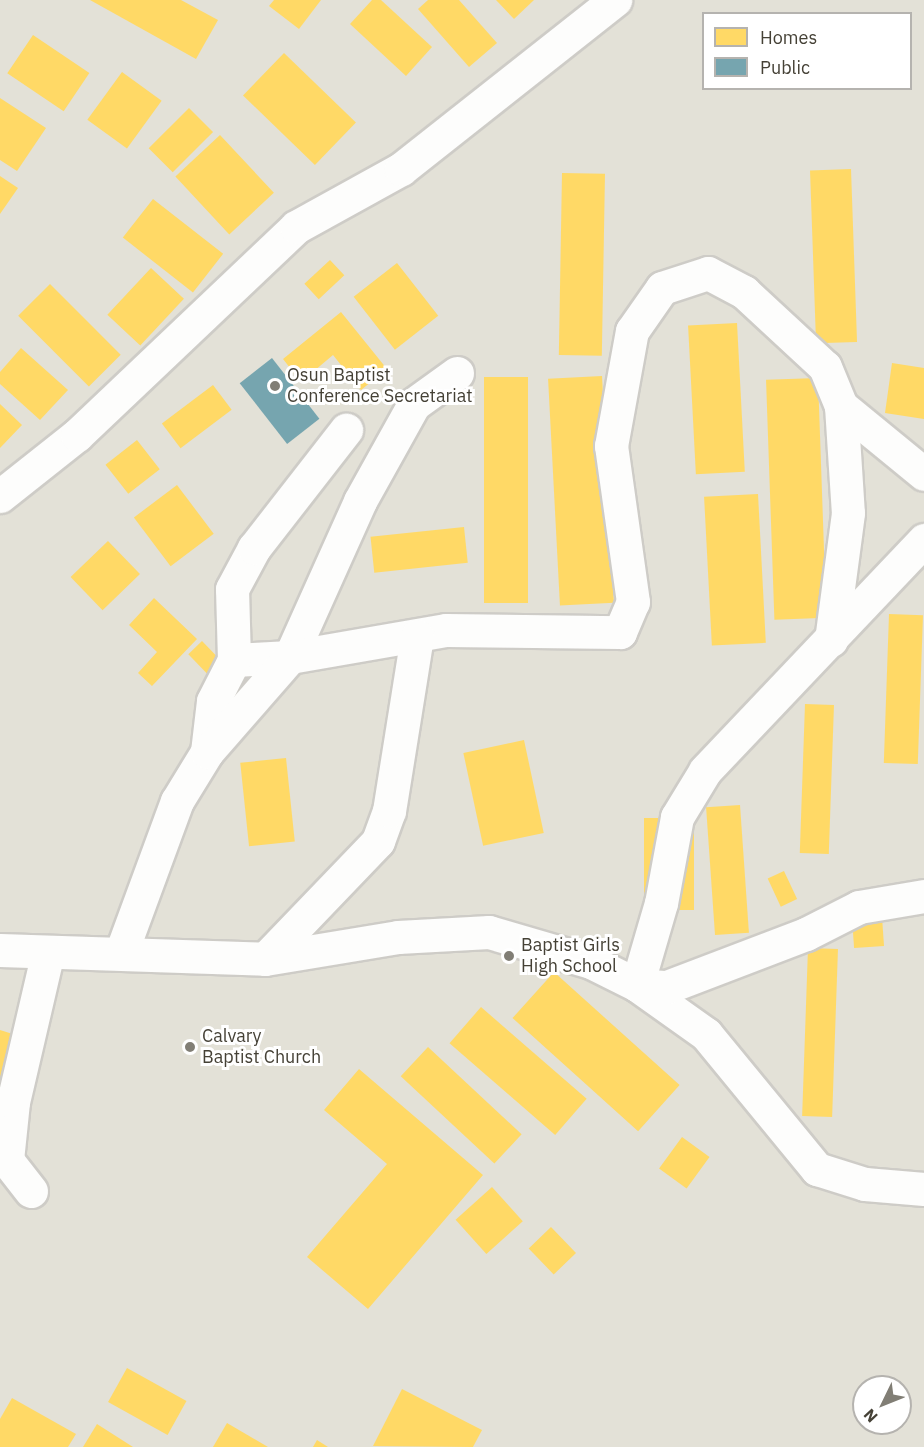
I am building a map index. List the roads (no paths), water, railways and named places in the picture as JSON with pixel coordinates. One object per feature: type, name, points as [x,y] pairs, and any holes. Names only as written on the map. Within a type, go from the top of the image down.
[{"type":"street","points":[[0,496],[77,435],[297,227],[401,169],[615,0]]},
{"type":"street","points":[[234,660],[290,657],[446,630],[620,632],[630,619],[633,602],[611,446],[632,331],[662,288],[708,273],[744,292],[825,367],[841,406],[848,513],[831,640]]},
{"type":"street","points":[[121,953],[177,801],[207,752],[290,657],[355,511],[414,404],[457,374]]},
{"type":"street","points":[[841,406],[924,474]]},
{"type":"street","points":[[207,752],[213,701],[234,660],[232,589],[254,548],[346,430]]},
{"type":"street","points":[[637,985],[661,903],[677,817],[705,771],[924,540]]},
{"type":"street","points":[[265,959],[378,841],[389,811],[417,636]]},
{"type":"street","points":[[637,985],[667,987],[806,934],[859,907],[924,896]]},
{"type":"street","points":[[0,950],[47,956],[121,953],[265,959],[398,938],[489,932],[591,962],[637,985],[706,1034],[818,1169],[865,1184],[924,1189]]},
{"type":"street","points":[[31,1191],[7,1160],[13,1102],[47,956]]},
{"type":"place","name":"Osun Baptist Conference Secretariat","points":[[275,386]]},
{"type":"place","name":"Baptist Girls High School","points":[[509,956]]},
{"type":"place","name":"Calvary Baptist Church","points":[[190,1047]]}]
